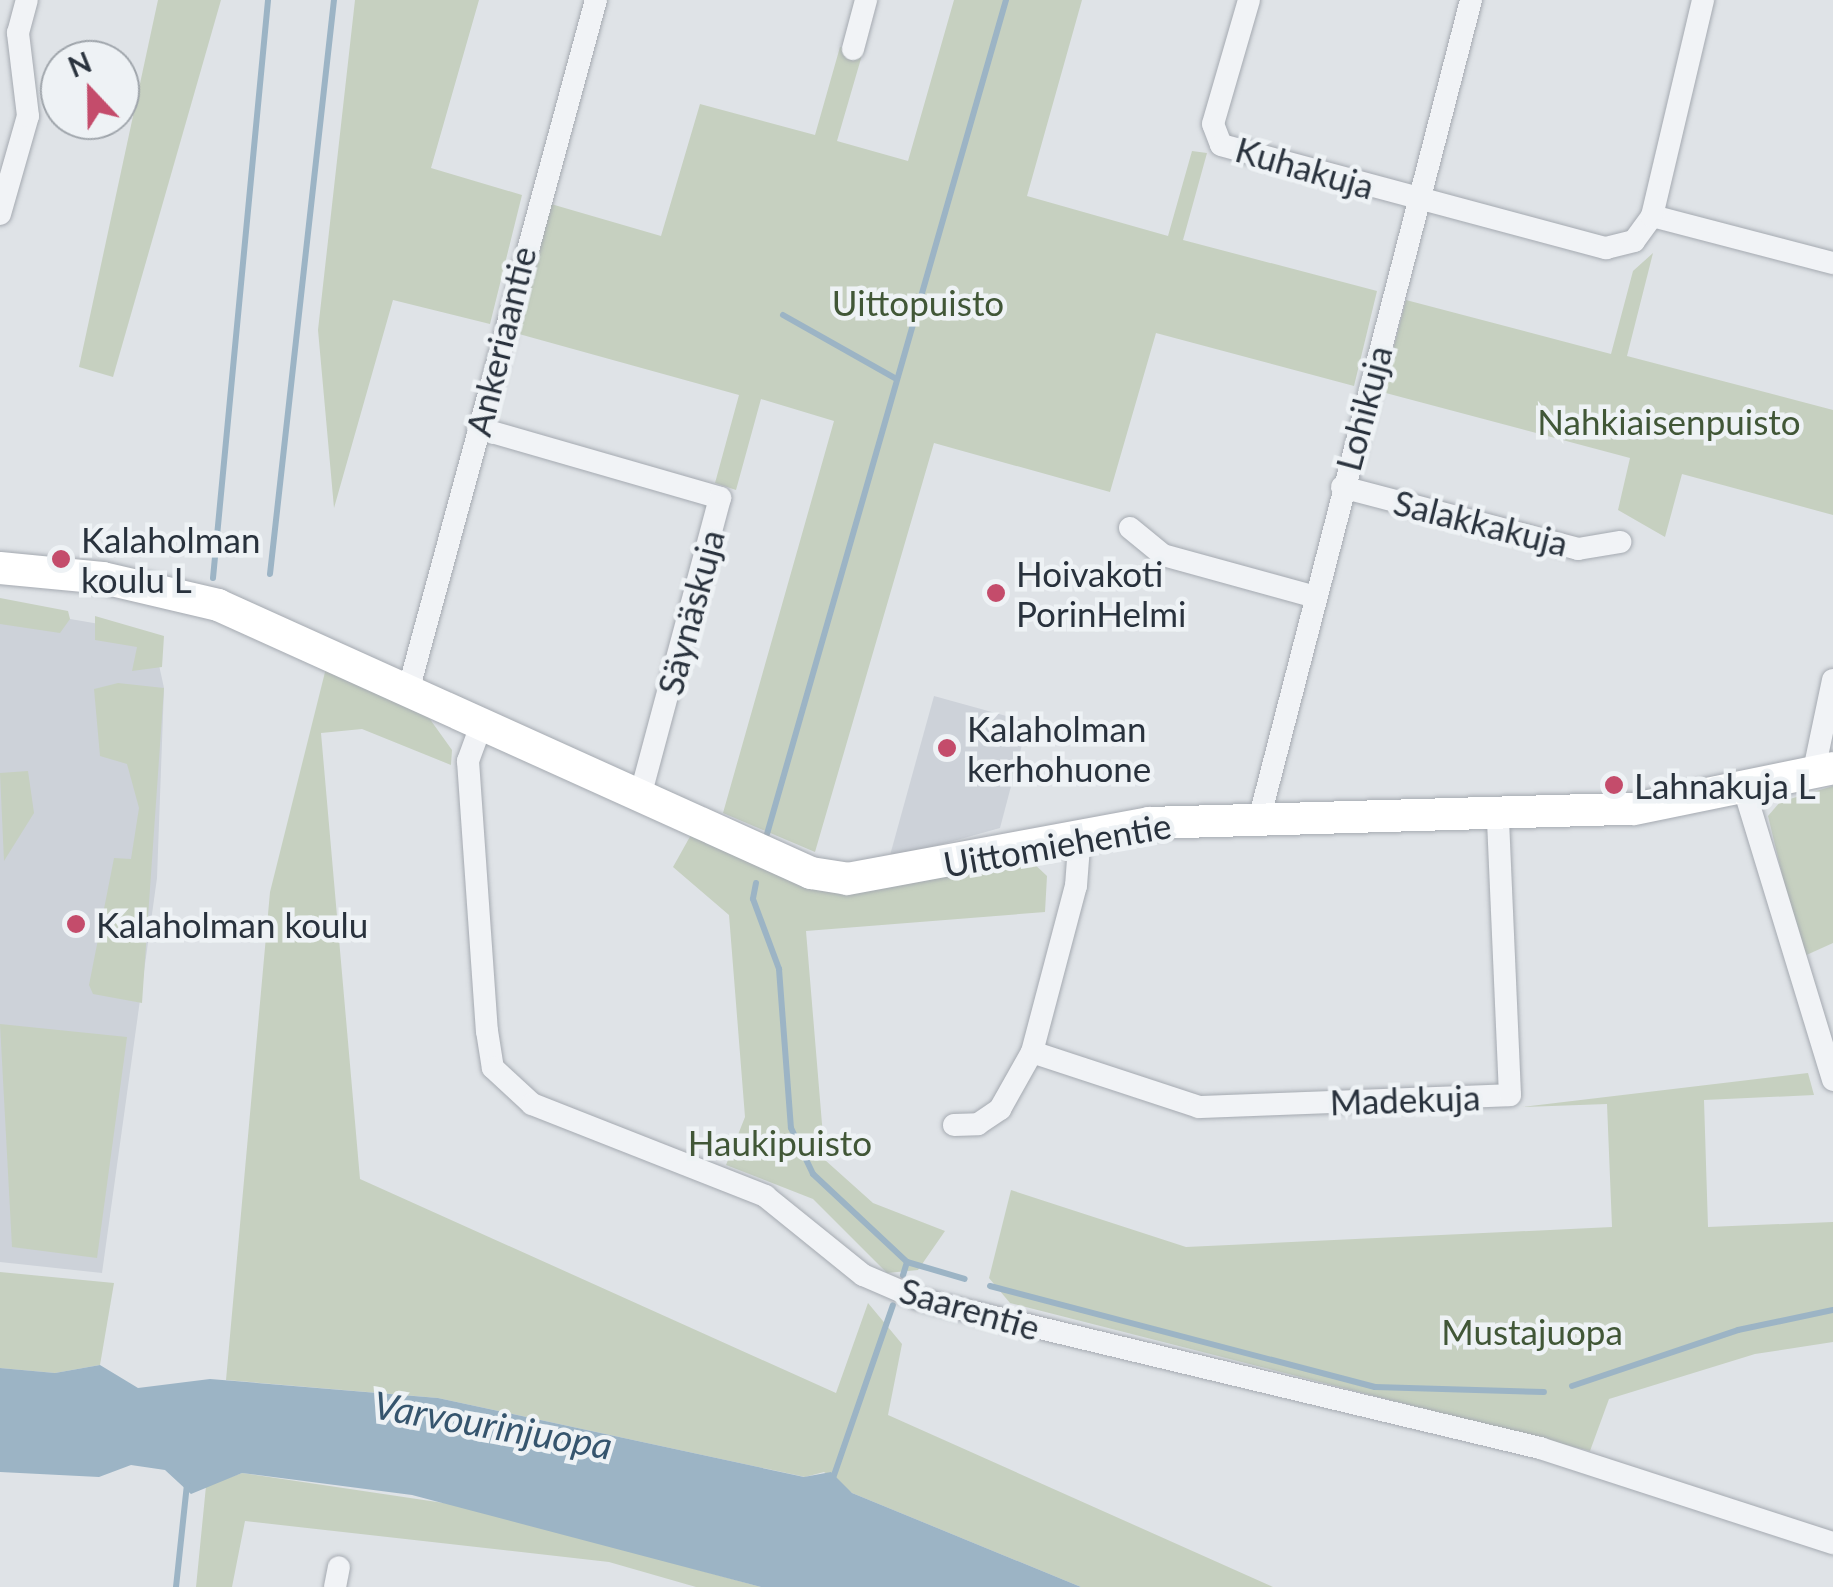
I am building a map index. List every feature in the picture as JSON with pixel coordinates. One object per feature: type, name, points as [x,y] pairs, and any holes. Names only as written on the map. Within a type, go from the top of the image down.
[{"type":"street","points":[[0,214],[28,116],[18,33],[28,0]]},
{"type":"street","name":"Ankeriaantie","points":[[410,684],[596,0]]},
{"type":"street","points":[[853,50],[866,0]]},
{"type":"street","name":"Kuhakuja","points":[[1249,0],[1213,124],[1221,145],[1419,199]]},
{"type":"street","name":"Lohikuja","points":[[1260,816],[1312,596],[1470,0]]},
{"type":"street","points":[[1419,199],[1606,248],[1634,241],[1652,216],[1703,0]]},
{"type":"street","points":[[1652,216],[1833,263]]},
{"type":"street","name":"Säynäskuja","points":[[478,428],[720,498],[640,796]]},
{"type":"street","name":"Salakkakuja","points":[[1342,487],[1578,549],[1620,542]]},
{"type":"street","points":[[1130,528],[1163,554],[1312,596]]},
{"type":"street","name":"Uittomiehentie","points":[[0,568],[103,578],[218,605],[410,684],[640,796],[811,872],[847,879],[1080,833],[1260,816],[1498,818],[1745,792],[1823,772]]},
{"type":"street","points":[[1823,772],[1833,680]]},
{"type":"street","name":"Saarentie","points":[[483,720],[468,761],[487,1031],[494,1068],[532,1104],[765,1196],[863,1275],[919,1299],[1540,1448],[1833,1543]]},
{"type":"street","points":[[1745,792],[1833,1080]]},
{"type":"street","name":"Madekuja","points":[[1032,1052],[1199,1107],[1510,1096],[1498,818]]},
{"type":"street","points":[[954,1125],[978,1124],[1000,1109],[1032,1052],[1076,886],[1080,833]]},
{"type":"shaded area","name":"Kalaholman koulu","points":[[0,607],[152,633],[164,688],[157,878],[102,1273],[0,1262]]},
{"type":"shaded area","points":[[934,696],[1028,722],[1000,828],[889,859]]},
{"type":"green space","points":[[158,0],[221,0],[113,377],[79,367],[128,140],[140,140],[140,84]]},
{"type":"green space","points":[[355,0],[479,0],[431,168],[522,195],[490,324],[393,300],[334,508],[318,330]]},
{"type":"green space","name":"Uittopuisto","points":[[954,0],[1082,0],[1027,196],[1168,236],[1192,151],[1207,153],[1183,240],[1377,291],[1354,386],[1156,333],[1110,492],[934,443],[815,852],[723,813],[834,421],[761,399],[736,490],[715,483],[739,395],[519,334],[551,204],[661,236],[700,104],[815,135],[840,47],[862,55],[837,141],[908,161]]},
{"type":"green space","name":"Nahkiaisenpuisto","points":[[1653,253],[1627,356],[1833,410],[1833,515],[1682,474],[1665,537],[1618,510],[1630,458],[1382,392],[1406,300],[1611,354],[1633,271]]},
{"type":"green space","points":[[0,598],[68,611],[70,619],[60,633],[0,624]]},
{"type":"green space","points":[[95,616],[164,636],[162,667],[132,671],[137,647],[95,640]]},
{"type":"green space","points":[[327,664],[422,708],[452,750],[451,765],[362,729],[321,733],[360,1179],[836,1393],[868,1303],[902,1344],[888,1415],[1273,1587],[1081,1587],[852,1493],[824,1472],[805,1477],[438,1398],[226,1380],[270,892]]},
{"type":"green space","points":[[118,683],[164,688],[142,1003],[93,994],[89,985],[114,858],[131,859],[139,808],[127,764],[100,756],[94,689]]},
{"type":"green space","points":[[28,771],[34,813],[4,861],[0,773]]},
{"type":"green space","points":[[1833,786],[1833,943],[1802,957],[1768,816],[1780,802]]},
{"type":"green space","name":"Haukipuisto","points":[[692,833],[768,867],[1028,858],[1047,876],[1045,912],[806,931],[825,1160],[873,1203],[945,1231],[918,1270],[887,1273],[813,1199],[726,1165],[745,1117],[729,915],[673,867]]},
{"type":"green space","points":[[0,1024],[127,1037],[97,1258],[12,1247]]},
{"type":"green space","name":"Mustajuopa","points":[[1808,1073],[1814,1095],[1704,1100],[1708,1227],[1833,1222],[1833,1342],[1755,1354],[1609,1399],[1590,1451],[1010,1303],[989,1278],[1011,1190],[1186,1247],[1612,1227],[1607,1104],[1522,1107]]},
{"type":"green space","points":[[0,1272],[114,1283],[100,1365],[55,1373],[0,1368]]},
{"type":"green space","points":[[242,1473],[464,1506],[761,1587],[696,1587],[609,1562],[245,1521],[232,1587],[196,1587],[206,1486]]},
{"type":"water","name":"Varvourinjuopa","points":[[100,1365],[138,1388],[210,1379],[438,1398],[804,1477],[831,1472],[852,1493],[1081,1587],[761,1587],[412,1495],[242,1473],[191,1494],[165,1470],[131,1465],[99,1477],[0,1472],[0,1368],[55,1373]]},
{"type":"waterway","points":[[213,578],[268,0]]},
{"type":"waterway","points":[[270,574],[334,0]]},
{"type":"waterway","points":[[767,834],[1006,0]]},
{"type":"waterway","points":[[783,315],[895,378]]},
{"type":"waterway","points":[[756,883],[753,899],[779,969],[791,1128],[813,1174],[907,1262],[903,1275]]},
{"type":"waterway","points":[[907,1262],[965,1279]]},
{"type":"waterway","name":"Mustajuopa","points":[[990,1286],[1375,1387],[1544,1392]]},
{"type":"waterway","points":[[832,1481],[893,1305]]},
{"type":"waterway","name":"Mustajuopa","points":[[1572,1386],[1738,1330],[1833,1310]]},
{"type":"waterway","points":[[176,1587],[187,1484]]},
{"type":"place","name":"Kalaholman koulu L","points":[[61,559]]},
{"type":"place","name":"Hoivakoti PorinHelmi","points":[[996,593]]},
{"type":"place","name":"Kalaholman kerhohuone","points":[[947,748]]},
{"type":"place","name":"Lahnakuja L","points":[[1614,785]]},
{"type":"place","name":"Kalaholman koulu","points":[[76,924]]}]
